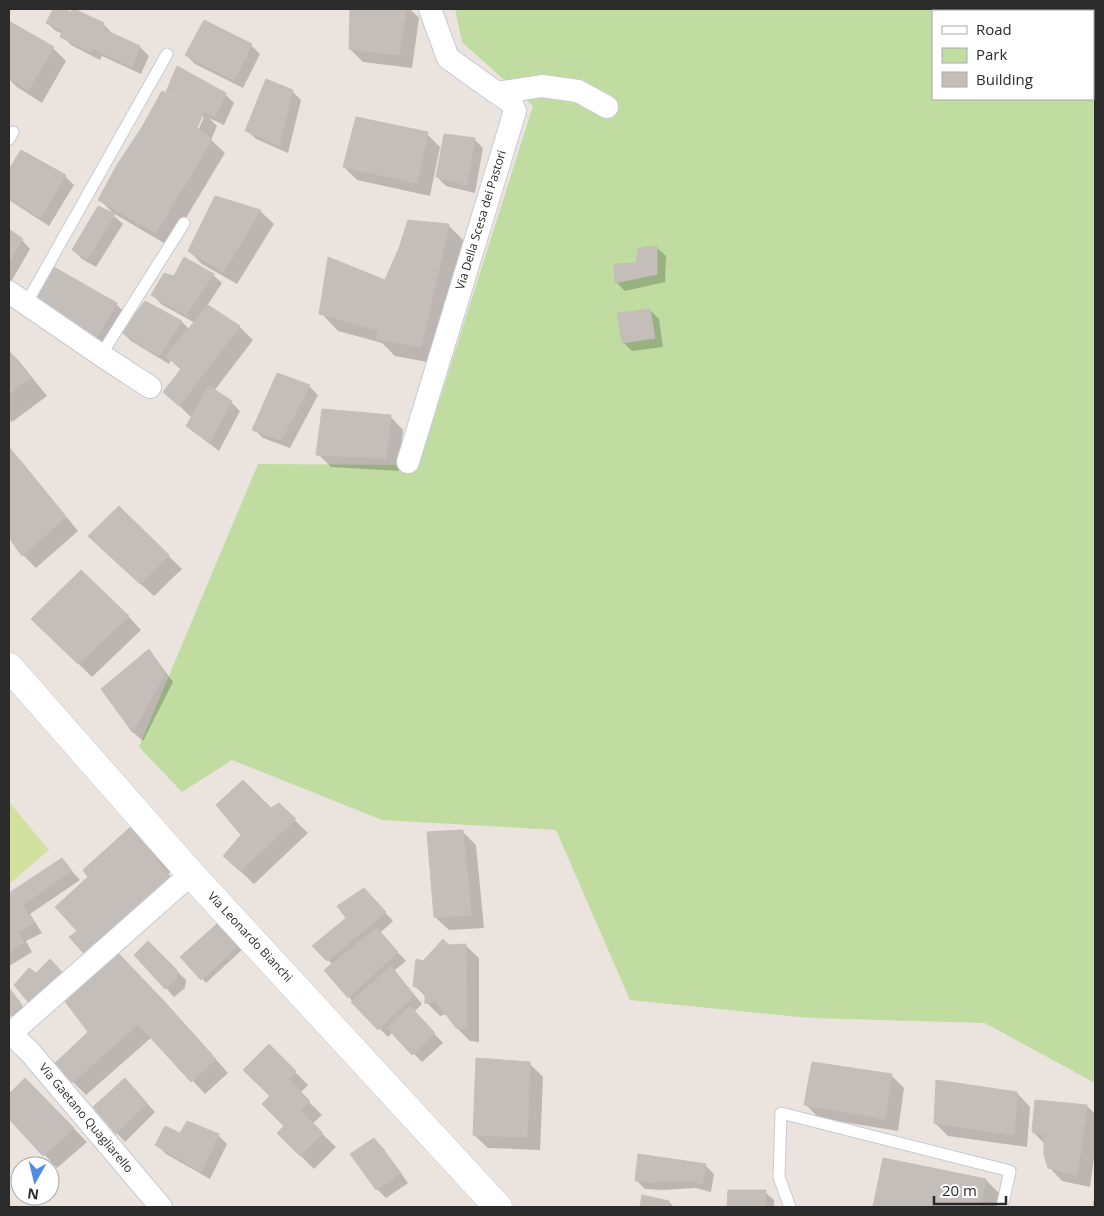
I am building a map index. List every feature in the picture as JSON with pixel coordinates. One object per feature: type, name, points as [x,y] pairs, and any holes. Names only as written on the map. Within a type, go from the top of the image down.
[{"type":"street","name":"Via Della Scesa dei Pastori","points":[[408,462],[515,112],[511,102],[448,58],[430,9]]},
{"type":"street","points":[[497,93],[542,86],[578,91],[606,108]]},
{"type":"street","points":[[17,298],[150,387]]},
{"type":"street","name":"Via Leonardo Bianchi","points":[[9,667],[191,874],[498,1206]]},
{"type":"street","points":[[9,1033],[191,874]]},
{"type":"street","name":"Via Gaetano Quagliarello","points":[[9,1033],[30,1052],[161,1207]]},
{"type":"lane","points":[[17,298],[166,54]]},
{"type":"lane","points":[[101,355],[184,223]]},
{"type":"lane","points":[[790,1207],[778,1177],[781,1113],[1010,1171],[1002,1207]]},
{"type":"green space","points":[[455,9],[1095,9],[1095,1083],[985,1023],[810,1018],[630,1000],[556,830],[382,820],[232,760],[182,792],[139,747],[258,464],[419,465],[533,106],[462,42]]},
{"type":"green space","points":[[9,802],[49,850],[9,884]]},
{"type":"building","points":[[53,9],[64,9],[70,12],[74,9],[104,23],[103,29],[140,46],[132,67],[93,48],[91,52],[60,37],[63,30],[46,23]]},
{"type":"building","points":[[350,9],[406,9],[399,55],[349,49]]},
{"type":"building","points":[[204,20],[252,44],[234,80],[185,55]]},
{"type":"building","points":[[9,21],[54,47],[28,90],[9,78]]},
{"type":"building","points":[[177,66],[226,93],[215,117],[166,92]]},
{"type":"building","points":[[266,79],[293,90],[279,145],[245,131]]},
{"type":"building","points":[[162,91],[204,112],[197,128],[212,139],[197,165],[142,127]]},
{"type":"building","points":[[356,117],[428,132],[417,183],[343,167]]},
{"type":"building","points":[[142,127],[197,165],[176,198],[117,165]]},
{"type":"building","points":[[444,134],[475,138],[467,185],[436,177]]},
{"type":"building","points":[[21,150],[66,175],[40,218],[9,198],[9,169]]},
{"type":"building","points":[[117,165],[176,198],[156,233],[98,200]]},
{"type":"building","points":[[215,196],[261,210],[223,272],[188,251]]},
{"type":"building","points":[[98,206],[115,214],[87,259],[72,250]]},
{"type":"building","points":[[408,220],[449,224],[421,347],[376,339],[378,330],[319,314],[328,257],[385,280],[399,248]]},
{"type":"building","points":[[9,229],[23,239],[9,262]]},
{"type":"building","points":[[657,246],[657,274],[615,283],[614,264],[636,263],[638,248]]},
{"type":"building","points":[[184,257],[214,274],[186,315],[151,295],[164,273],[174,276]]},
{"type":"building","points":[[52,266],[117,303],[94,342],[32,301]]},
{"type":"building","points":[[145,301],[182,321],[159,356],[121,332]]},
{"type":"building","points":[[208,305],[240,326],[179,406],[163,392],[181,369],[166,356]]},
{"type":"building","points":[[650,309],[655,338],[622,343],[617,313]]},
{"type":"building","points":[[9,351],[30,378],[9,394]]},
{"type":"building","points":[[277,373],[310,385],[281,440],[252,430]]},
{"type":"building","points":[[209,386],[232,401],[209,443],[186,426]]},
{"type":"building","points":[[322,409],[391,415],[386,458],[316,455]]},
{"type":"building","points":[[9,447],[66,517],[22,556],[9,538]]},
{"type":"building","points":[[119,506],[169,555],[140,584],[88,536]]},
{"type":"building","points":[[81,570],[129,616],[78,664],[31,619]]},
{"type":"building","points":[[149,649],[165,673],[133,733],[101,689]]},
{"type":"building","points":[[243,780],[271,808],[279,803],[296,819],[240,871],[223,856],[241,835],[216,805]]},
{"type":"building","points":[[136,822],[164,853],[156,860],[171,877],[85,955],[69,937],[77,931],[55,907],[88,877],[83,870]]},
{"type":"building","points":[[463,830],[471,915],[434,917],[427,832]]},
{"type":"building","points":[[62,858],[72,871],[9,914],[9,893]]},
{"type":"building","points":[[364,888],[386,912],[327,961],[312,946],[346,918],[337,906]]},
{"type":"building","points":[[22,905],[34,923],[18,932],[24,943],[9,952],[9,914]]},
{"type":"building","points":[[220,921],[241,943],[201,980],[180,957]]},
{"type":"building","points":[[377,928],[398,952],[348,998],[324,970]]},
{"type":"building","points":[[443,939],[449,945],[466,944],[467,1029],[456,1028],[435,1000],[425,1004],[425,991],[413,986],[416,959],[423,961]]},
{"type":"building","points":[[148,941],[177,970],[176,979],[165,989],[134,955]]},
{"type":"building","points":[[119,954],[163,1000],[72,1083],[54,1064],[88,1032],[64,1000]]},
{"type":"building","points":[[50,959],[63,973],[29,1003],[14,985],[29,968],[36,973]]},
{"type":"building","points":[[391,966],[414,995],[378,1030],[351,1002]]},
{"type":"building","points":[[9,988],[22,1005],[10,1016],[9,1015]]},
{"type":"building","points":[[163,1000],[216,1059],[191,1082],[138,1024]]},
{"type":"building","points":[[410,1006],[435,1033],[412,1055],[387,1028]]},
{"type":"building","points":[[269,1044],[296,1071],[288,1079],[310,1101],[300,1110],[323,1133],[300,1156],[277,1133],[284,1126],[262,1104],[270,1096],[243,1070]]},
{"type":"building","points":[[476,1058],[530,1062],[527,1137],[473,1135]]},
{"type":"building","points":[[812,1062],[892,1074],[885,1119],[804,1105]]},
{"type":"building","points":[[25,1078],[74,1128],[43,1156],[9,1119],[9,1094]]},
{"type":"building","points":[[125,1078],[147,1103],[116,1134],[93,1107]]},
{"type":"building","points":[[936,1080],[1017,1092],[1014,1135],[934,1123]]},
{"type":"building","points":[[1035,1100],[1087,1105],[1077,1175],[1048,1168],[1044,1155],[1044,1135],[1032,1132]]},
{"type":"building","points":[[187,1121],[219,1134],[201,1172],[155,1145],[165,1126],[180,1133]]},
{"type":"building","points":[[374,1138],[401,1173],[376,1190],[350,1154]]},
{"type":"building","points":[[638,1154],[706,1164],[702,1184],[686,1180],[635,1181]]},
{"type":"building","points":[[883,1158],[986,1179],[980,1207],[873,1207]]},
{"type":"building","points":[[728,1190],[766,1190],[765,1207],[727,1207]]},
{"type":"building","points":[[642,1195],[669,1201],[669,1207],[640,1207]]}]
